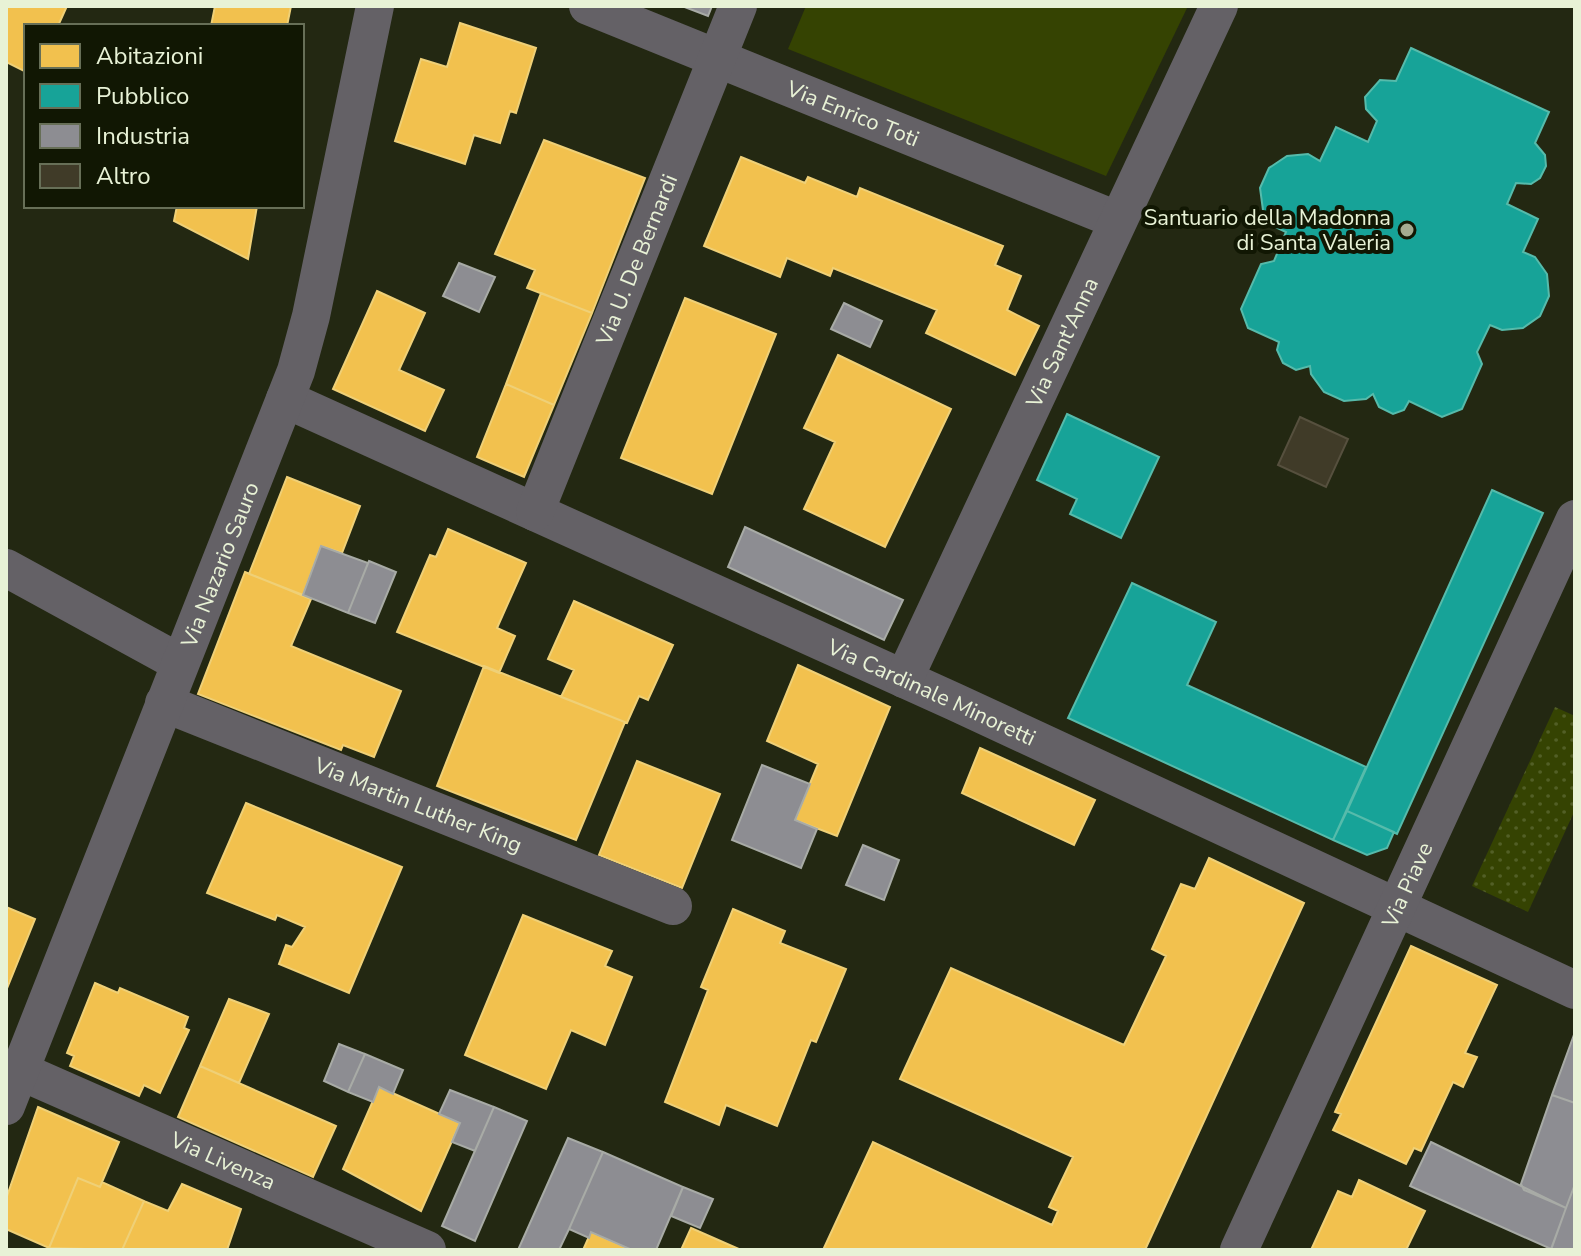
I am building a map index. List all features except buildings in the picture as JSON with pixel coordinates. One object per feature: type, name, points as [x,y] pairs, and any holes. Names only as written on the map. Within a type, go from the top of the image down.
[{"type":"street","name":"Via Nazario Sauro","points":[[6,1106],[285,399],[311,316],[375,6]]},
{"type":"street","name":"Via Enrico Toti","points":[[588,6],[1117,220]]},
{"type":"street","name":"Via U. De Bernardi","points":[[535,512],[738,6]]},
{"type":"street","name":"Via Sant'Anna","points":[[904,679],[1219,6]]},
{"type":"street","name":"Via Cardinale Minoretti","points":[[285,399],[904,679],[1575,990]]},
{"type":"street","name":"Via Piave","points":[[1239,1250],[1575,519]]},
{"type":"street","points":[[6,568],[180,663]]},
{"type":"street","name":"Via Martin Luther King","points":[[164,703],[673,906]]},
{"type":"street","name":"Via Livenza","points":[[20,1071],[427,1250]]},
{"type":"green space","points":[[806,6],[1188,6],[1106,176],[788,49]]},
{"type":"green space","points":[[1555,707],[1575,716],[1575,810],[1528,912],[1472,886]]},
{"type":"place","name":"Santuario della Madonna di Santa Valeria","points":[[1407,230]]}]
